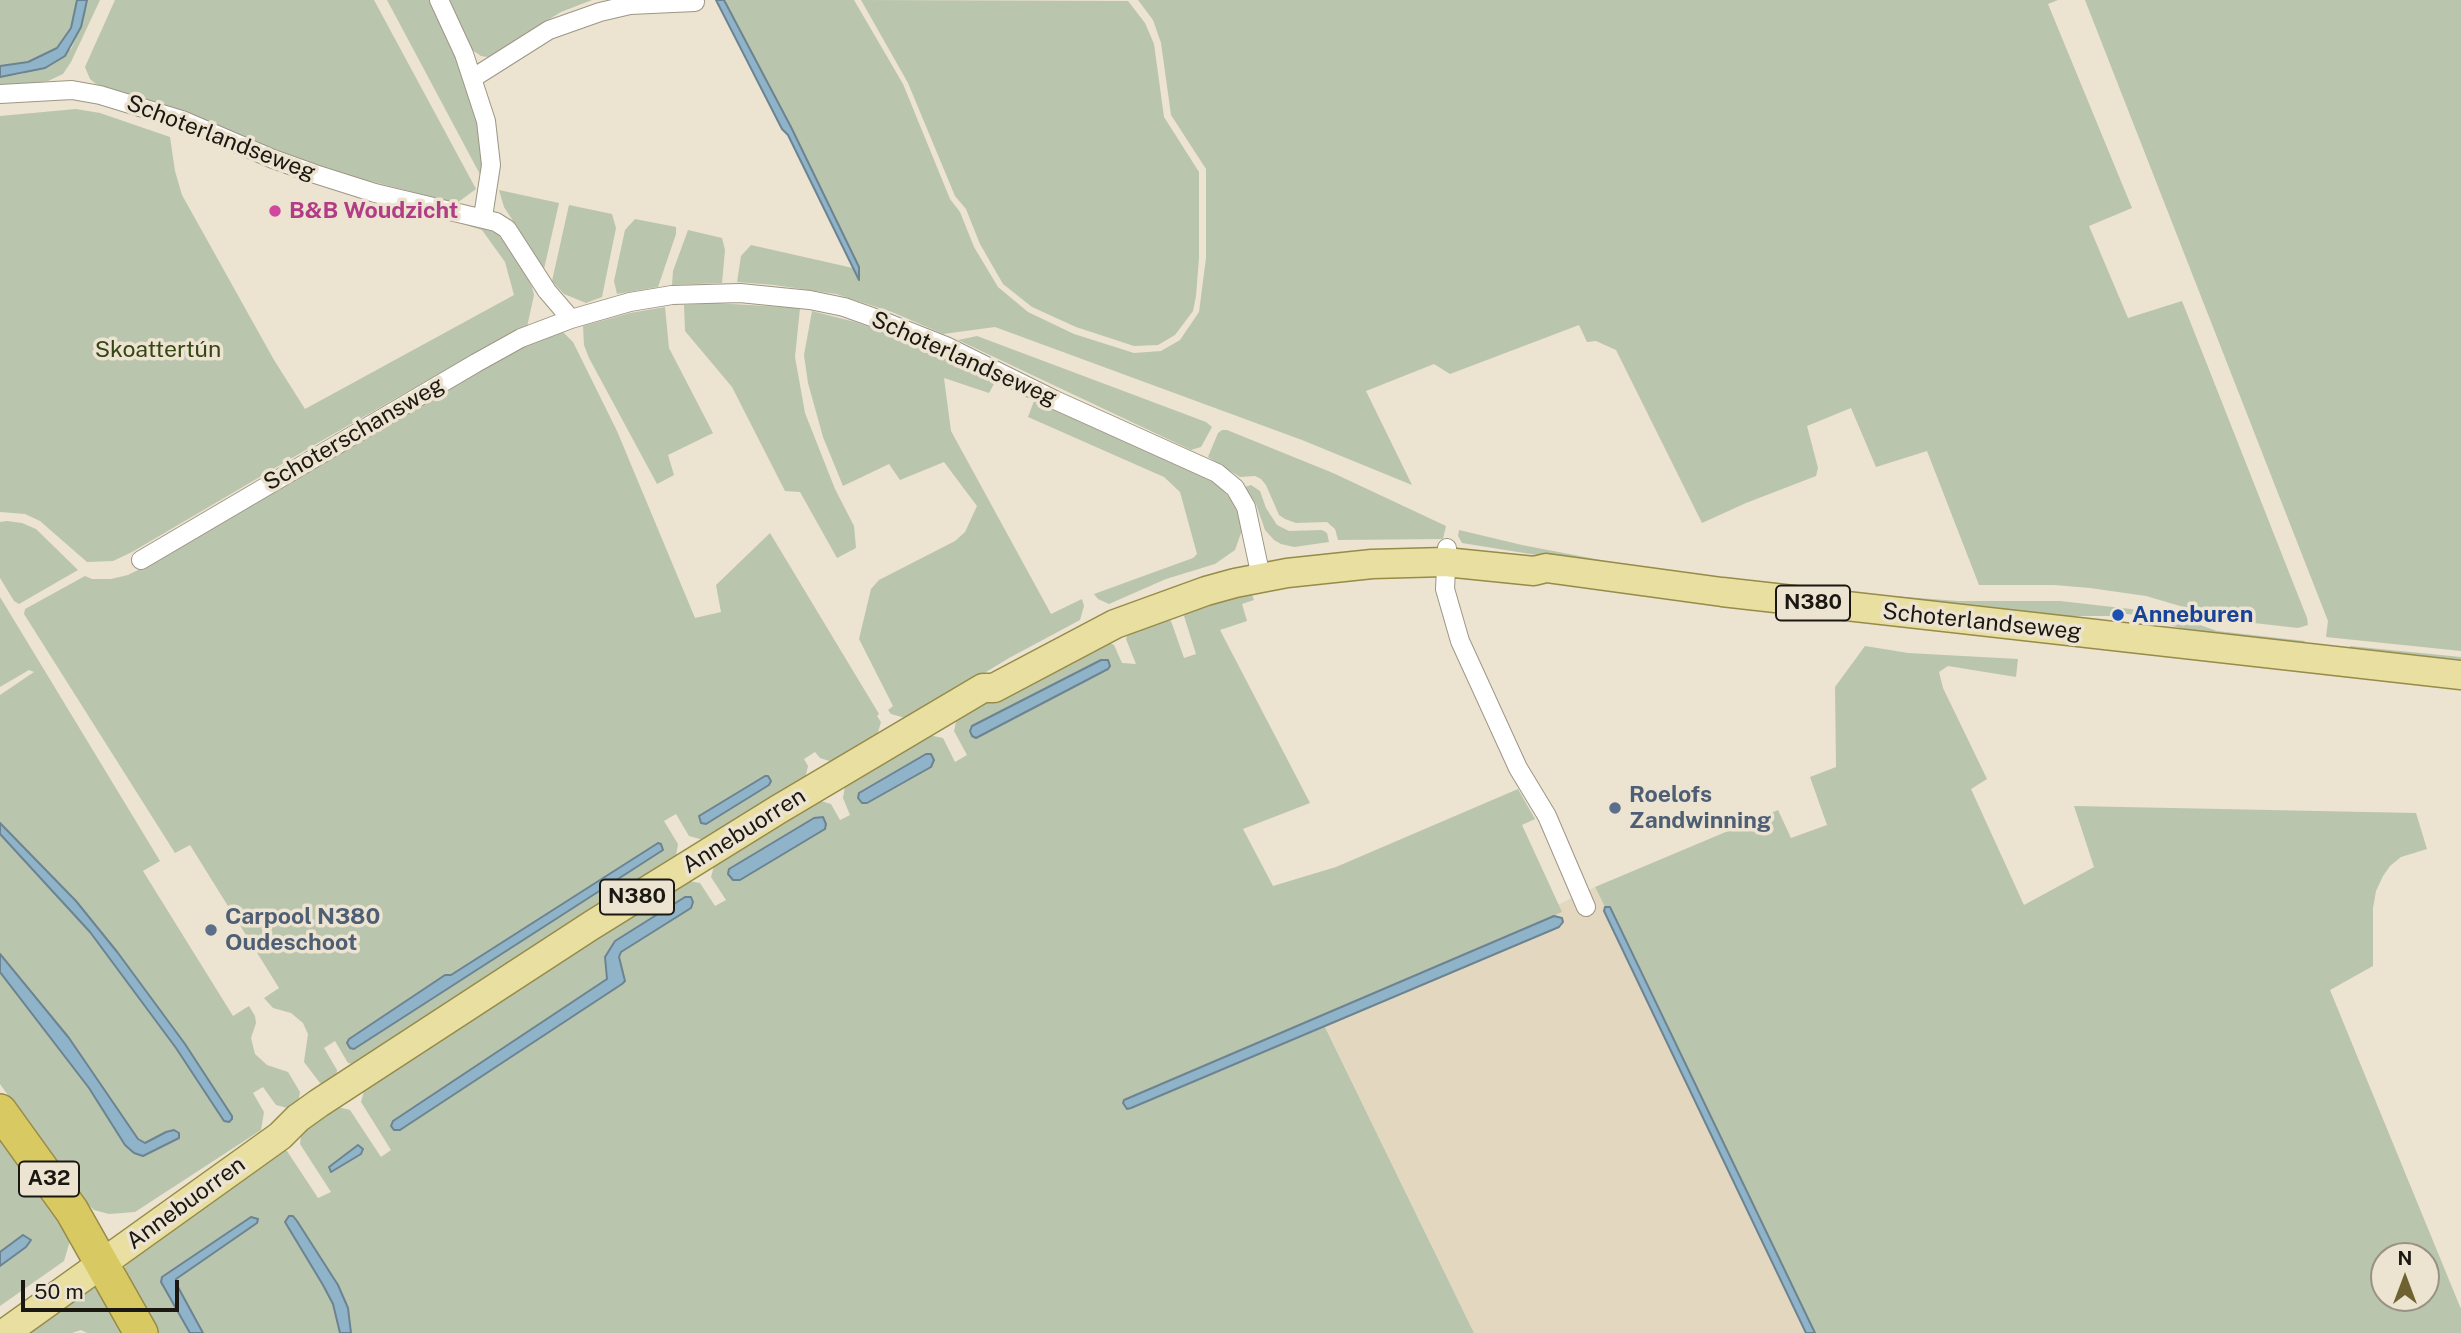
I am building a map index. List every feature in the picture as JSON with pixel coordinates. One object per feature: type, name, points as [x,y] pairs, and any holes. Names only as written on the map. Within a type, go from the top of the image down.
[{"type":"highway","name":"A32","points":[[0,1111],[72,1211],[141,1333]]},
{"type":"main road","name":"Schoterlandseweg","points":[[1259,568],[1360,565],[1446,555],[1534,571],[1546,568],[1722,592],[2461,675]]},
{"type":"main road","name":"Annebuorren","points":[[5,1333],[97,1256],[273,1128],[298,1118],[592,925],[779,809],[983,688],[994,688],[1115,624],[1206,591],[1259,568]]},
{"type":"main road","name":"Annebuorren","points":[[0,1313],[97,1256]]},
{"type":"street","points":[[439,0],[473,78],[486,121],[490,151],[484,217]]},
{"type":"street","points":[[473,78],[524,44],[573,21],[630,5],[695,2]]},
{"type":"street","name":"Schoterlandseweg","points":[[0,94],[72,90],[100,95],[182,120],[272,159],[315,174],[375,192],[484,217],[507,229],[547,291],[571,318],[653,298],[701,293],[740,293],[810,300],[844,307],[883,321],[946,346],[1066,405],[1217,472],[1242,499],[1248,514],[1259,568]]},
{"type":"street","name":"Schoterschansweg","points":[[141,560],[476,363],[521,338],[571,318]]},
{"type":"street","points":[[1446,555],[1446,595],[1460,641],[1518,768],[1547,816],[1586,906]]},
{"type":"shaded area","points":[[1595,887],[1809,1333],[1474,1333],[1321,1018]]},
{"type":"green space","points":[[0,0],[77,0],[71,28],[57,48],[28,62],[0,66]]},
{"type":"green space","points":[[87,0],[100,0],[63,74],[48,81],[0,88],[0,77],[22,74],[71,49],[81,27]]},
{"type":"green space","points":[[115,0],[374,0],[476,189],[457,203],[330,171],[286,157],[175,109],[96,84],[90,79],[85,67]]},
{"type":"green space","points":[[387,0],[432,0],[449,37],[475,114],[481,136],[483,180]]},
{"type":"green space","points":[[448,0],[592,0],[561,12],[520,37],[496,56],[487,57],[468,47]]},
{"type":"green space","points":[[724,0],[854,0],[903,84],[950,199],[960,212],[974,247],[998,287],[1028,312],[1074,334],[1134,353],[1161,351],[1180,340],[1199,312],[1206,258],[1206,169],[1171,115],[1161,43],[1153,20],[1138,0],[2058,0],[2048,4],[2132,208],[2089,226],[2128,318],[2182,301],[2308,625],[2298,628],[2228,620],[2146,596],[2090,588],[1979,585],[1927,451],[1876,467],[1851,408],[1807,426],[1818,468],[1816,476],[1702,523],[1616,350],[1596,341],[1587,342],[1579,325],[1450,374],[1434,364],[1366,391],[1412,485],[1302,440],[995,327],[943,334],[892,312],[836,294],[737,282],[741,256],[751,245],[853,268],[791,127]]},
{"type":"green space","points":[[861,0],[1128,1],[1145,23],[1154,44],[1164,117],[1199,172],[1196,296],[1193,311],[1175,335],[1158,345],[1134,346],[1076,327],[1032,307],[1003,284],[980,244],[966,209],[955,196],[908,83]]},
{"type":"green space","points":[[2085,0],[2461,0],[2461,651],[2326,637],[2328,621]]},
{"type":"green space","name":"Skoattertún","points":[[76,109],[100,113],[170,137],[182,195],[274,360],[305,409],[514,295],[505,262],[482,230],[466,225],[466,221],[497,234],[519,262],[534,295],[527,327],[489,345],[132,552],[113,561],[87,562],[40,521],[25,514],[0,512],[0,116]]},
{"type":"green space","points":[[499,190],[559,203],[544,269],[504,207]]},
{"type":"green space","points":[[569,205],[612,214],[616,228],[602,297],[586,303],[564,294],[552,281]]},
{"type":"green space","points":[[635,219],[676,227],[676,234],[658,287],[617,294],[614,281],[625,230]]},
{"type":"green space","points":[[688,230],[722,238],[725,250],[722,283],[672,285],[673,271]]},
{"type":"green space","points":[[715,303],[800,308],[795,357],[805,413],[835,489],[854,526],[856,548],[837,558],[800,492],[785,491],[732,387],[685,331],[684,305]]},
{"type":"green space","points":[[665,307],[669,348],[713,433],[668,455],[674,475],[657,484],[589,358],[584,345],[583,326]]},
{"type":"green space","points":[[812,311],[855,322],[905,340],[995,382],[989,393],[944,378],[951,431],[1051,614],[1082,599],[1084,606],[1080,620],[1009,658],[909,719],[891,714],[888,710],[893,706],[859,639],[871,589],[879,580],[955,541],[965,532],[977,506],[944,462],[900,480],[889,464],[843,486],[823,437],[808,383],[804,355]]},
{"type":"green space","points":[[561,330],[573,342],[617,431],[695,618],[721,612],[716,585],[770,533],[879,714],[877,716],[881,722],[876,739],[836,763],[820,758],[815,752],[804,759],[808,766],[804,783],[707,841],[689,836],[676,814],[664,821],[678,844],[675,861],[359,1065],[348,1063],[335,1041],[324,1048],[337,1070],[336,1079],[330,1084],[320,1083],[304,1062],[308,1034],[303,1023],[291,1013],[273,1008],[264,998],[279,988],[190,845],[175,853],[24,614],[25,609],[85,576],[92,579],[111,579],[128,575],[152,563],[503,354]],"holes":[[[765,776],[769,785],[706,824],[699,816]],[[658,843],[661,844],[347,1043],[349,1038],[445,975],[451,975]]]},
{"type":"green space","points":[[977,336],[1206,422],[1212,427],[1201,447],[1191,450],[958,340]]},
{"type":"green space","points":[[1034,401],[1214,481],[1230,498],[1240,517],[1242,530],[1235,550],[1215,564],[1166,579],[1109,604],[1098,599],[1094,594],[1193,558],[1197,554],[1180,492],[1164,477],[1028,417]]},
{"type":"green space","points":[[1222,430],[1333,473],[1446,526],[1443,539],[1338,540],[1335,529],[1327,522],[1296,523],[1285,519],[1279,515],[1261,479],[1255,476],[1240,477],[1208,457],[1218,433]]},
{"type":"green space","points":[[1251,485],[1260,491],[1266,508],[1277,525],[1289,531],[1322,530],[1327,533],[1329,542],[1294,547],[1274,540],[1265,530],[1256,504],[1245,487]]},
{"type":"green space","points":[[7,521],[36,529],[78,570],[19,604],[14,601],[0,578],[0,522]]},
{"type":"green space","points":[[1459,530],[1642,568],[1642,572],[1462,543],[1458,536]]},
{"type":"green space","points":[[1250,590],[1254,600],[1242,604],[1247,621],[1220,630],[1310,803],[1243,829],[1273,886],[1336,867],[1518,789],[1535,819],[1522,825],[1562,912],[1124,1100],[1123,1103],[1127,1109],[1131,1108],[1325,1027],[1474,1333],[351,1333],[285,1222],[333,1304],[340,1333],[203,1333],[176,1279],[251,1217],[162,1277],[161,1282],[190,1333],[150,1333],[124,1284],[125,1267],[133,1250],[274,1148],[287,1151],[318,1198],[331,1192],[300,1144],[302,1128],[334,1106],[350,1110],[381,1157],[391,1150],[361,1102],[366,1084],[682,880],[700,883],[715,906],[726,900],[711,877],[716,859],[814,799],[831,804],[840,820],[850,815],[843,798],[846,780],[923,734],[943,738],[955,762],[967,755],[954,731],[958,713],[1097,637],[1114,645],[1122,663],[1136,664],[1126,639],[1132,622],[1155,614],[1171,621],[1184,658],[1196,654],[1184,616],[1191,601]],"holes":[[[1102,660],[1110,666],[1108,670],[976,737],[972,736],[972,726]],[[814,818],[823,818],[801,843],[740,880],[733,880],[728,874],[730,869]],[[615,941],[629,945],[618,956],[625,980],[622,984],[394,1120],[608,979],[605,968]]]},
{"type":"green space","points":[[1880,595],[1958,601],[2060,601],[2166,613],[2217,631],[2305,641],[2301,647],[2214,637],[2154,621],[2153,617],[2117,613],[2116,616],[2040,616],[1879,600]]},
{"type":"green space","points":[[0,597],[160,861],[143,871],[233,1016],[249,1006],[256,1023],[251,1038],[255,1054],[267,1065],[288,1072],[300,1092],[298,1103],[291,1109],[276,1105],[263,1087],[253,1093],[264,1112],[261,1130],[135,1212],[109,1214],[94,1210],[81,1197],[0,1084],[0,972],[89,1088],[125,1145],[134,1153],[166,1132],[144,1143],[138,1139],[69,1038],[0,954],[0,834],[90,932],[176,1048],[224,1120],[232,1116],[185,1044],[97,926],[0,823],[0,695],[34,672],[29,670],[0,687]]},
{"type":"green space","points":[[1865,646],[1908,653],[2018,659],[2016,677],[1948,666],[1939,672],[1943,688],[1987,779],[1971,789],[2024,905],[2094,867],[2074,806],[2416,813],[2427,849],[2401,857],[2390,866],[2376,891],[2373,908],[2373,966],[2330,990],[2433,1242],[2370,1242],[2370,1312],[2440,1312],[2440,1258],[2461,1309],[2461,1333],[1815,1333],[1611,907],[1605,907],[1595,887],[1778,810],[1791,838],[1827,825],[1810,777],[1836,767],[1835,687]]},
{"type":"green space","points":[[2350,646],[2461,657],[2461,665],[2349,650]]},
{"type":"green space","points":[[0,1124],[68,1231],[70,1241],[64,1261],[0,1306]]},
{"type":"green space","points":[[87,1279],[105,1290],[133,1333],[87,1333],[81,1330],[72,1333],[13,1333]]},
{"type":"water","points":[[77,0],[87,0],[81,27],[65,56],[45,68],[0,77],[0,66],[28,62],[57,48],[71,28]]},
{"type":"water","points":[[716,0],[724,0],[791,127],[859,267],[859,280],[788,135],[782,129]]},
{"type":"water","points":[[1101,660],[1108,660],[1108,669],[976,738],[972,736],[972,726]]},
{"type":"water","points":[[926,754],[931,754],[934,760],[931,767],[867,803],[862,803],[858,798],[859,793]]},
{"type":"water","points":[[765,776],[771,781],[769,785],[706,824],[701,823],[699,816]]},
{"type":"water","points":[[823,817],[825,829],[740,880],[733,880],[728,874],[729,869],[814,818]]},
{"type":"water","points":[[0,823],[76,901],[118,953],[185,1044],[232,1116],[229,1122],[224,1121],[176,1048],[90,932],[0,834]]},
{"type":"water","points":[[658,843],[663,850],[354,1049],[350,1048],[347,1043],[349,1039],[445,975],[451,975]]},
{"type":"water","points":[[685,897],[691,897],[691,908],[621,952],[619,957],[625,981],[622,984],[400,1130],[394,1130],[391,1126],[393,1121],[607,979],[605,957],[615,941]]},
{"type":"water","points":[[1605,907],[1610,907],[1815,1333],[1806,1333],[1604,911]]},
{"type":"water","points":[[1554,916],[1562,918],[1563,922],[1559,927],[1131,1108],[1127,1109],[1123,1103],[1124,1100]]},
{"type":"water","points":[[0,954],[69,1038],[138,1139],[145,1143],[174,1130],[179,1133],[179,1138],[143,1156],[134,1153],[125,1145],[89,1088],[0,972]]},
{"type":"water","points":[[358,1145],[363,1149],[361,1154],[331,1172],[329,1167]]},
{"type":"water","points":[[289,1216],[293,1216],[297,1221],[338,1285],[348,1308],[351,1333],[340,1333],[333,1304],[285,1222]]},
{"type":"water","points":[[251,1217],[258,1219],[257,1223],[176,1279],[203,1333],[190,1333],[161,1282],[162,1277]]},
{"type":"water","points":[[23,1235],[31,1240],[26,1247],[0,1266],[0,1252]]},
{"type":"place","name":"B&B Woudzicht","points":[[275,211]]},
{"type":"place","name":"Anneburen","points":[[2118,615]]},
{"type":"place","name":"Roelofs Zandwinning","points":[[1615,808]]},
{"type":"place","name":"Carpool N380 Oudeschoot","points":[[211,930]]}]
